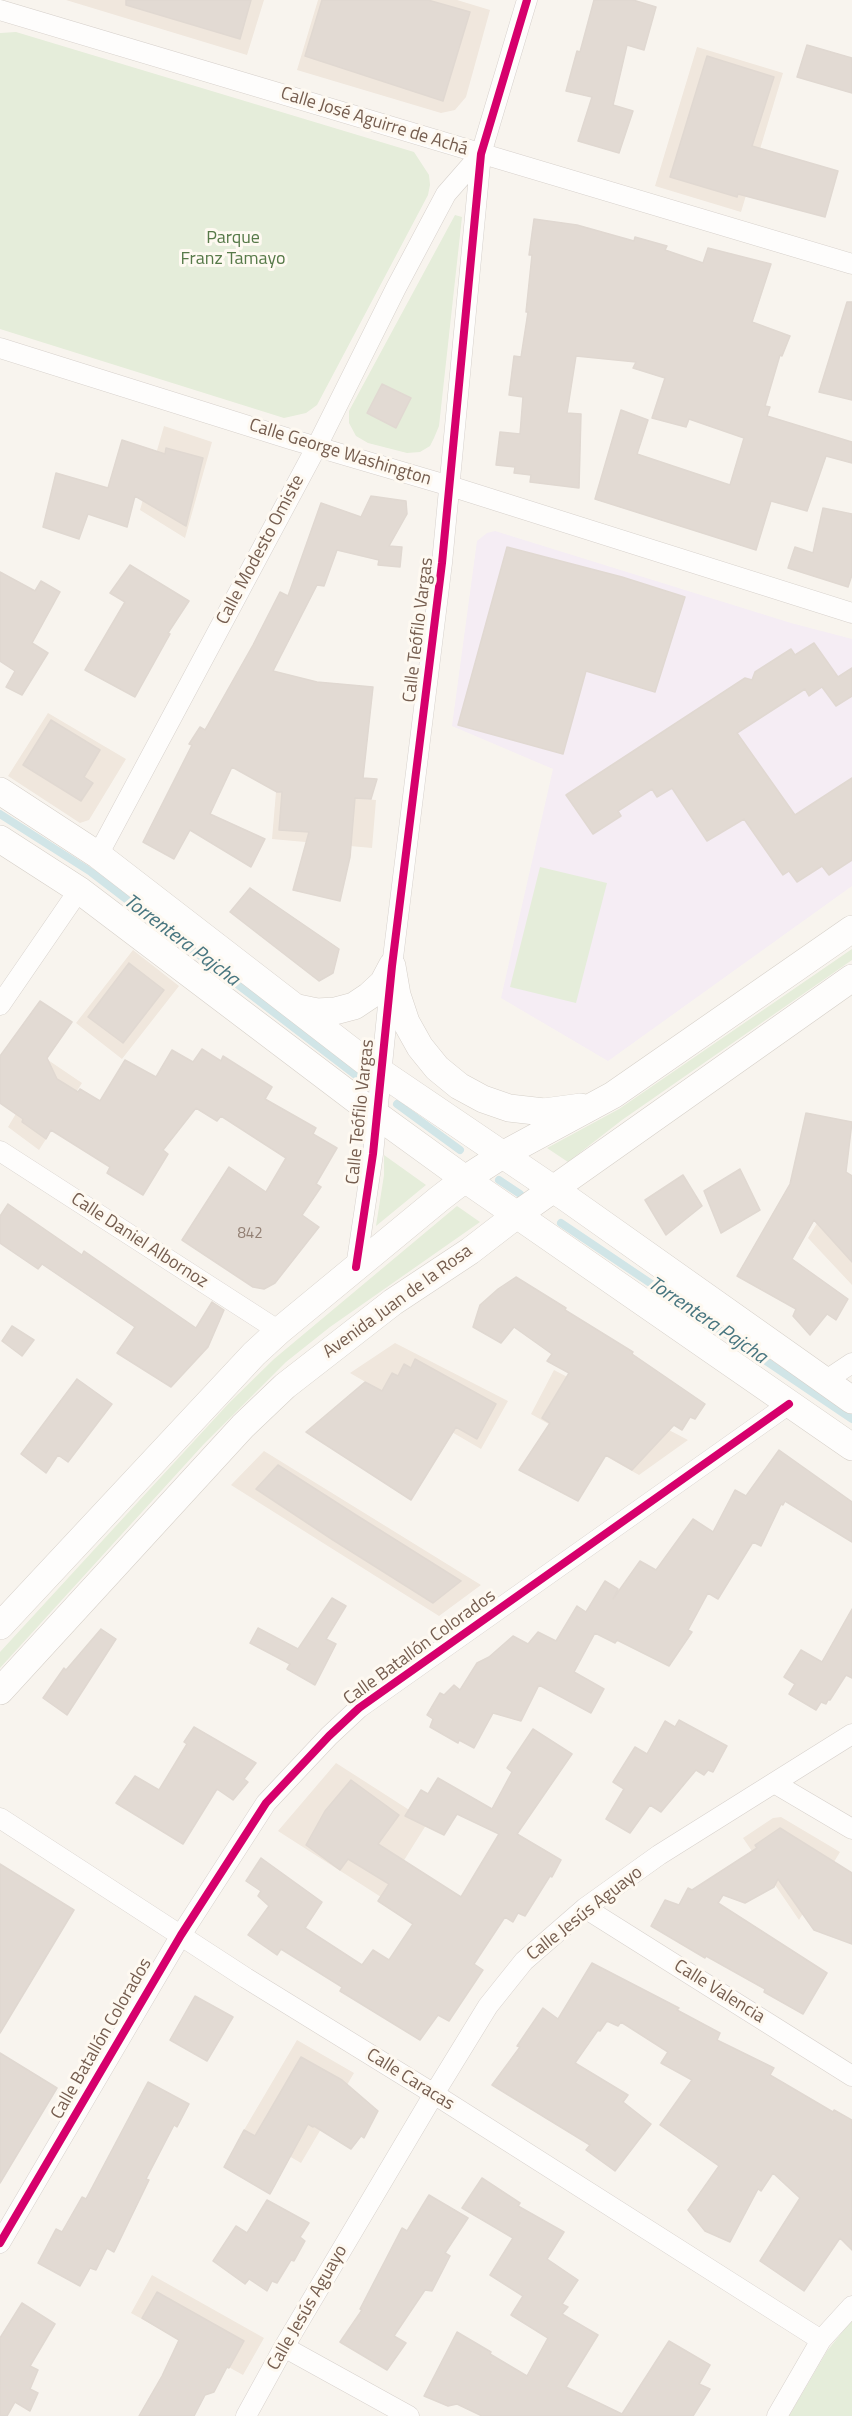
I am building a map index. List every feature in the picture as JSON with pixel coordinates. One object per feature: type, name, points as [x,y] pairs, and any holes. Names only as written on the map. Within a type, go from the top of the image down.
[{"type":"main road","points":[[0,791],[98,855],[366,1062],[504,1154],[852,1400]]},
{"type":"main road","points":[[0,839],[79,890],[376,1115],[465,1179],[852,1447]]},
{"type":"main road","points":[[0,1626],[254,1354],[356,1268],[465,1179],[504,1154],[613,1095],[852,929]]},
{"type":"main road","points":[[298,1008],[317,1012],[335,1011],[354,1006],[383,983],[393,966]]},
{"type":"main road","points":[[393,966],[397,995],[406,1022],[420,1047],[437,1068],[459,1086],[483,1099],[509,1108],[544,1112],[580,1107],[613,1095]]},
{"type":"main road","name":"Avenida Juan de la Rosa","points":[[0,1691],[243,1426],[285,1386],[393,1302],[470,1251],[518,1214],[852,978]]},
{"type":"street","name":"Calle Teófilo Vargas","points":[[356,1268],[373,1154],[450,486],[481,154],[527,0]]},
{"type":"street","name":"Calle José Aguirre de Achá","points":[[0,10],[852,264]]},
{"type":"street","name":"Calle Modesto Omiste","points":[[98,855],[317,446],[396,288],[446,195],[481,154]]},
{"type":"street","name":"Calle George Washington","points":[[0,348],[450,486],[852,613]]},
{"type":"street","points":[[0,1005],[79,890]]},
{"type":"street","name":"Calle Daniel Albornoz","points":[[0,1150],[279,1331]]},
{"type":"street","points":[[825,1382],[852,1363]]},
{"type":"street","name":"Calle Batallón Colorados","points":[[0,2243],[181,1935],[266,1803],[329,1736],[359,1708],[789,1404]]},
{"type":"street","name":"Calle Jesús Aguayo","points":[[246,2416],[284,2347],[434,2094],[488,2006],[524,1961],[585,1908],[659,1855],[852,1734]]},
{"type":"street","points":[[774,1783],[852,1829]]},
{"type":"street","name":"Calle Caracas","points":[[0,1818],[821,2340]]},
{"type":"street","name":"Calle Valencia","points":[[585,1908],[852,2076]]},
{"type":"street","points":[[777,2416],[821,2340],[852,2306]]},
{"type":"street","points":[[284,2347],[409,2416]]},
{"type":"shaded area","points":[[66,0],[264,0],[247,55]]},
{"type":"shaded area","points":[[318,0],[457,0],[490,10],[466,97],[455,110],[441,113],[297,70]]},
{"type":"shaded area","points":[[697,47],[783,73],[741,212],[655,186]]},
{"type":"shaded area","points":[[164,426],[212,442],[185,538],[140,510]]},
{"type":"shaded area","points":[[495,531],[791,623],[852,639],[852,886],[608,1061],[501,998],[553,769],[452,726],[477,541],[487,533]]},
{"type":"shaded area","points":[[48,713],[126,759],[89,820],[80,823],[8,776]]},
{"type":"shaded area","points":[[276,792],[376,800],[372,848],[272,839]]},
{"type":"shaded area","points":[[133,950],[179,986],[122,1059],[76,1023]]},
{"type":"shaded area","points":[[48,1060],[82,1083],[39,1150],[8,1127]]},
{"type":"shaded area","points":[[837,1191],[852,1199],[852,1285],[808,1238]]},
{"type":"shaded area","points":[[395,1343],[508,1401],[481,1449],[350,1373]]},
{"type":"shaded area","points":[[554,1370],[688,1440],[639,1475],[531,1414]]},
{"type":"shaded area","points":[[264,1451],[481,1585],[439,1616],[231,1485]]},
{"type":"shaded area","points":[[336,1763],[428,1822],[381,1897],[278,1831]]},
{"type":"shaded area","points":[[781,1817],[840,1852],[799,1920],[743,1838],[773,1818]]},
{"type":"shaded area","points":[[297,2040],[354,2073],[301,2163],[244,2130]]},
{"type":"shaded area","points":[[152,2275],[264,2338],[243,2375],[131,2313]]},
{"type":"green space","name":"Parque Franz Tamayo","points":[[16,32],[414,152],[429,175],[428,195],[317,405],[306,413],[284,418],[0,329],[0,33]]},
{"type":"green space","points":[[455,215],[462,217],[439,426],[430,446],[420,452],[407,453],[368,443],[356,436],[349,423],[349,411]]},
{"type":"green space","points":[[540,867],[607,883],[576,1003],[510,987]]},
{"type":"green space","points":[[852,949],[852,960],[622,1120],[568,1162],[547,1148],[619,1109]]},
{"type":"green space","points":[[384,1155],[426,1185],[376,1226],[384,1175]]},
{"type":"green space","points":[[457,1206],[480,1222],[330,1327],[286,1362],[203,1445],[0,1668],[0,1652],[229,1403],[274,1359]]},
{"type":"green space","points":[[852,2320],[852,2416],[789,2416],[827,2351]]},
{"type":"building","points":[[126,0],[251,0],[240,39],[126,5]]},
{"type":"building","points":[[322,0],[428,0],[470,12],[443,101],[305,56]]},
{"type":"building","points":[[594,0],[633,0],[656,7],[644,50],[627,45],[613,105],[633,111],[619,153],[578,141],[592,97],[566,91],[577,51],[580,52]]},
{"type":"building","points":[[807,45],[852,58],[852,93],[797,77]]},
{"type":"building","points":[[707,56],[774,77],[752,146],[838,171],[825,217],[738,194],[737,197],[670,177]]},
{"type":"building","points":[[534,219],[577,225],[634,241],[635,237],[667,246],[665,250],[703,263],[708,248],[771,264],[752,322],[790,336],[782,356],[780,355],[765,406],[770,407],[767,416],[852,442],[852,463],[826,456],[807,511],[771,501],[756,550],[595,499],[621,410],[648,420],[637,454],[730,485],[744,438],[689,419],[686,427],[652,418],[665,378],[633,368],[636,362],[576,356],[567,413],[581,414],[579,488],[530,482],[531,475],[514,473],[515,467],[496,465],[500,432],[520,434],[523,397],[509,395],[514,356],[521,357],[528,312],[526,312],[532,255],[529,255]]},
{"type":"building","points":[[847,302],[852,302],[852,400],[819,392]]},
{"type":"building","points":[[382,384],[411,398],[396,428],[367,413]]},
{"type":"building","points":[[122,440],[165,454],[166,448],[203,458],[186,526],[135,496],[127,527],[88,514],[79,539],[43,527],[56,473],[108,488]]},
{"type":"building","points":[[371,496],[406,501],[407,514],[389,546],[402,547],[400,567],[378,565],[379,560],[337,550],[324,586],[317,585],[273,671],[317,682],[373,687],[363,778],[377,779],[371,799],[355,798],[350,857],[340,901],[293,890],[309,832],[279,830],[282,792],[277,792],[232,767],[210,814],[265,839],[251,867],[190,830],[174,859],[143,842],[192,745],[189,744],[200,727],[205,730],[280,592],[288,596],[321,503],[361,517]]},
{"type":"building","points":[[823,508],[852,514],[852,575],[848,587],[788,568],[795,547],[813,553]]},
{"type":"building","points":[[507,547],[622,577],[685,597],[655,692],[586,671],[563,754],[458,725]]},
{"type":"building","points":[[130,565],[189,601],[168,633],[170,634],[135,697],[85,670],[125,602],[110,593]]},
{"type":"building","points":[[0,572],[35,591],[41,581],[60,592],[32,643],[48,653],[22,695],[6,687],[15,671],[0,661]]},
{"type":"building","points":[[814,643],[838,677],[852,668],[852,696],[836,706],[822,687],[809,696],[805,689],[737,733],[795,815],[852,778],[852,860],[829,875],[822,866],[797,882],[789,871],[783,875],[744,819],[707,841],[672,788],[657,797],[652,789],[618,811],[621,816],[593,834],[566,795],[745,678],[752,680],[755,672],[791,649],[795,655]]},
{"type":"building","points":[[51,720],[100,750],[84,777],[93,783],[81,801],[23,765]]},
{"type":"building","points":[[250,888],[339,949],[333,973],[319,981],[230,912]]},
{"type":"building","points":[[129,963],[164,990],[123,1043],[88,1017]]},
{"type":"building","points":[[40,1001],[72,1022],[47,1058],[57,1079],[78,1092],[80,1089],[100,1101],[125,1060],[156,1077],[172,1050],[193,1062],[202,1049],[221,1061],[223,1056],[272,1087],[265,1099],[316,1128],[313,1134],[337,1148],[316,1184],[321,1187],[302,1215],[319,1227],[275,1283],[264,1289],[253,1287],[182,1240],[229,1167],[266,1192],[286,1158],[221,1116],[217,1121],[196,1108],[163,1150],[168,1154],[143,1195],[107,1173],[110,1167],[51,1130],[46,1139],[0,1103],[0,1056]]},
{"type":"building","points":[[806,1113],[852,1122],[846,1172],[852,1176],[852,1262],[814,1220],[792,1259],[848,1299],[836,1320],[827,1314],[810,1335],[793,1316],[796,1309],[737,1276],[790,1184]]},
{"type":"building","points":[[740,1169],[760,1210],[721,1233],[704,1191]]},
{"type":"building","points":[[683,1175],[702,1206],[666,1235],[645,1200]]},
{"type":"building","points":[[8,1204],[82,1255],[84,1251],[196,1328],[212,1302],[224,1310],[208,1347],[171,1387],[117,1353],[135,1327],[42,1264],[38,1269],[0,1243],[0,1216]]},
{"type":"building","points":[[516,1277],[633,1352],[632,1354],[705,1404],[695,1419],[690,1417],[682,1430],[674,1425],[632,1470],[606,1455],[578,1501],[519,1470],[550,1423],[542,1418],[569,1373],[547,1361],[552,1354],[514,1327],[501,1343],[473,1327],[480,1305]]},
{"type":"building","points":[[12,1326],[34,1340],[22,1356],[2,1341]]},
{"type":"building","points":[[415,1359],[496,1404],[477,1439],[456,1427],[411,1500],[306,1432],[365,1382],[382,1391],[392,1373],[398,1376],[404,1364],[411,1368]]},
{"type":"building","points":[[77,1379],[112,1404],[68,1462],[58,1455],[46,1473],[21,1454]]},
{"type":"building","points":[[779,1450],[852,1502],[852,1542],[785,1501],[783,1505],[781,1504],[761,1546],[753,1542],[718,1599],[708,1593],[688,1630],[692,1632],[669,1666],[617,1640],[615,1643],[595,1633],[574,1672],[604,1689],[591,1713],[539,1685],[521,1721],[493,1713],[474,1748],[459,1740],[458,1743],[430,1727],[433,1719],[427,1715],[440,1693],[444,1695],[454,1685],[460,1690],[477,1663],[489,1657],[513,1636],[528,1644],[538,1632],[556,1641],[577,1606],[586,1612],[605,1581],[618,1589],[613,1599],[640,1561],[656,1570],[693,1519],[713,1532],[735,1490],[746,1496]]},
{"type":"building","points":[[278,1465],[461,1581],[433,1603],[333,1540],[256,1489]]},
{"type":"building","points":[[332,1598],[346,1606],[326,1639],[336,1644],[315,1685],[287,1669],[290,1664],[250,1643],[258,1628],[298,1649]]},
{"type":"building","points":[[852,1609],[852,1678],[846,1675],[830,1700],[826,1704],[821,1702],[816,1710],[789,1694],[795,1684],[784,1677],[801,1650],[822,1662]]},
{"type":"building","points":[[101,1629],[116,1639],[67,1715],[43,1698],[64,1668],[66,1670]]},
{"type":"building","points":[[679,1720],[727,1746],[713,1772],[708,1770],[704,1775],[696,1770],[661,1812],[650,1805],[630,1833],[606,1819],[624,1789],[613,1782],[635,1747],[647,1754],[665,1721],[675,1727]]},
{"type":"building","points":[[194,1727],[256,1763],[244,1779],[248,1782],[233,1800],[217,1789],[183,1844],[116,1803],[135,1776],[159,1790],[187,1744],[184,1742]]},
{"type":"building","points":[[533,1729],[572,1754],[517,1834],[561,1860],[525,1916],[518,1913],[513,1922],[505,1917],[474,1964],[483,1970],[449,2021],[438,2015],[420,2040],[340,1991],[342,1987],[281,1949],[277,1955],[248,1935],[269,1906],[258,1896],[261,1891],[246,1881],[261,1858],[322,1902],[305,1928],[362,1965],[373,1950],[389,1960],[413,1924],[378,1901],[389,1884],[348,1859],[340,1870],[306,1845],[325,1811],[351,1780],[399,1815],[378,1844],[461,1897],[499,1834],[457,1814],[444,1835],[405,1816],[421,1790],[428,1794],[438,1778],[492,1809],[512,1772],[507,1768]]},
{"type":"building","points":[[780,1828],[852,1873],[852,1944],[814,1930],[778,1879],[774,1887],[745,1903],[723,1895],[718,1903],[827,1973],[803,2014],[764,1992],[765,1989],[706,1956],[705,1958],[651,1926],[665,1900],[679,1905],[688,1888],[692,1890],[757,1848],[755,1845]]},
{"type":"building","points":[[0,1864],[74,1910],[0,2033]]},
{"type":"building","points":[[592,1963],[679,2008],[677,2010],[720,2033],[717,2040],[774,2068],[770,2075],[833,2112],[834,2110],[852,2120],[852,2250],[840,2238],[804,2291],[760,2261],[800,2198],[773,2173],[761,2191],[758,2189],[730,2242],[705,2231],[688,2210],[719,2166],[660,2125],[692,2080],[661,2063],[668,2052],[621,2022],[618,2026],[607,2021],[575,2063],[628,2095],[623,2102],[651,2124],[615,2171],[586,2150],[590,2145],[492,2085],[520,2047],[517,2046],[543,2008],[558,2019]]},
{"type":"building","points":[[195,1996],[233,2017],[207,2061],[170,2040]]},
{"type":"building","points":[[0,2053],[57,2088],[0,2183]]},
{"type":"building","points":[[301,2057],[342,2080],[378,2111],[364,2138],[361,2136],[351,2149],[308,2124],[270,2194],[224,2167],[244,2130],[255,2136]]},
{"type":"building","points":[[148,2082],[189,2104],[177,2127],[174,2125],[146,2179],[149,2180],[114,2252],[107,2248],[96,2270],[90,2268],[80,2286],[38,2263],[56,2229],[62,2232],[82,2197],[86,2199]]},
{"type":"building","points":[[482,2178],[520,2203],[518,2206],[564,2232],[547,2259],[578,2280],[562,2304],[568,2307],[562,2314],[598,2335],[566,2387],[622,2414],[669,2341],[710,2365],[699,2384],[710,2389],[693,2416],[482,2416],[457,2404],[448,2406],[424,2396],[457,2332],[527,2376],[548,2338],[511,2315],[523,2296],[490,2275],[513,2238],[462,2208]]},
{"type":"building","points":[[429,2195],[468,2218],[445,2253],[450,2256],[432,2291],[425,2290],[394,2336],[406,2343],[387,2370],[340,2342],[362,2310],[360,2309],[402,2228],[407,2231]]},
{"type":"building","points":[[267,2200],[309,2223],[300,2237],[305,2241],[294,2261],[291,2260],[277,2283],[272,2281],[267,2291],[249,2279],[245,2284],[213,2261],[236,2226],[247,2233]]},
{"type":"building","points":[[157,2292],[244,2341],[214,2392],[205,2395],[194,2416],[139,2416],[179,2340],[142,2318]]},
{"type":"building","points":[[22,2303],[55,2324],[30,2366],[38,2370],[30,2389],[38,2393],[30,2411],[15,2402],[7,2416],[0,2416],[0,2338]]},
{"type":"waterway","name":"Torrentera Pajcha","points":[[0,814],[91,872],[357,1076]]},
{"type":"waterway","name":"Torrentera Pajcha","points":[[397,1104],[460,1150]]},
{"type":"waterway","name":"Torrentera Pajcha","points":[[499,1180],[520,1194]]},
{"type":"waterway","name":"Torrentera Pajcha","points":[[561,1223],[852,1419]]},
{"type":"cycle path","points":[[356,1267],[373,1154],[392,966],[442,563],[481,154],[527,0]]},
{"type":"cycle path","points":[[0,2243],[181,1935],[266,1803],[329,1736],[359,1708],[789,1404]]}]
